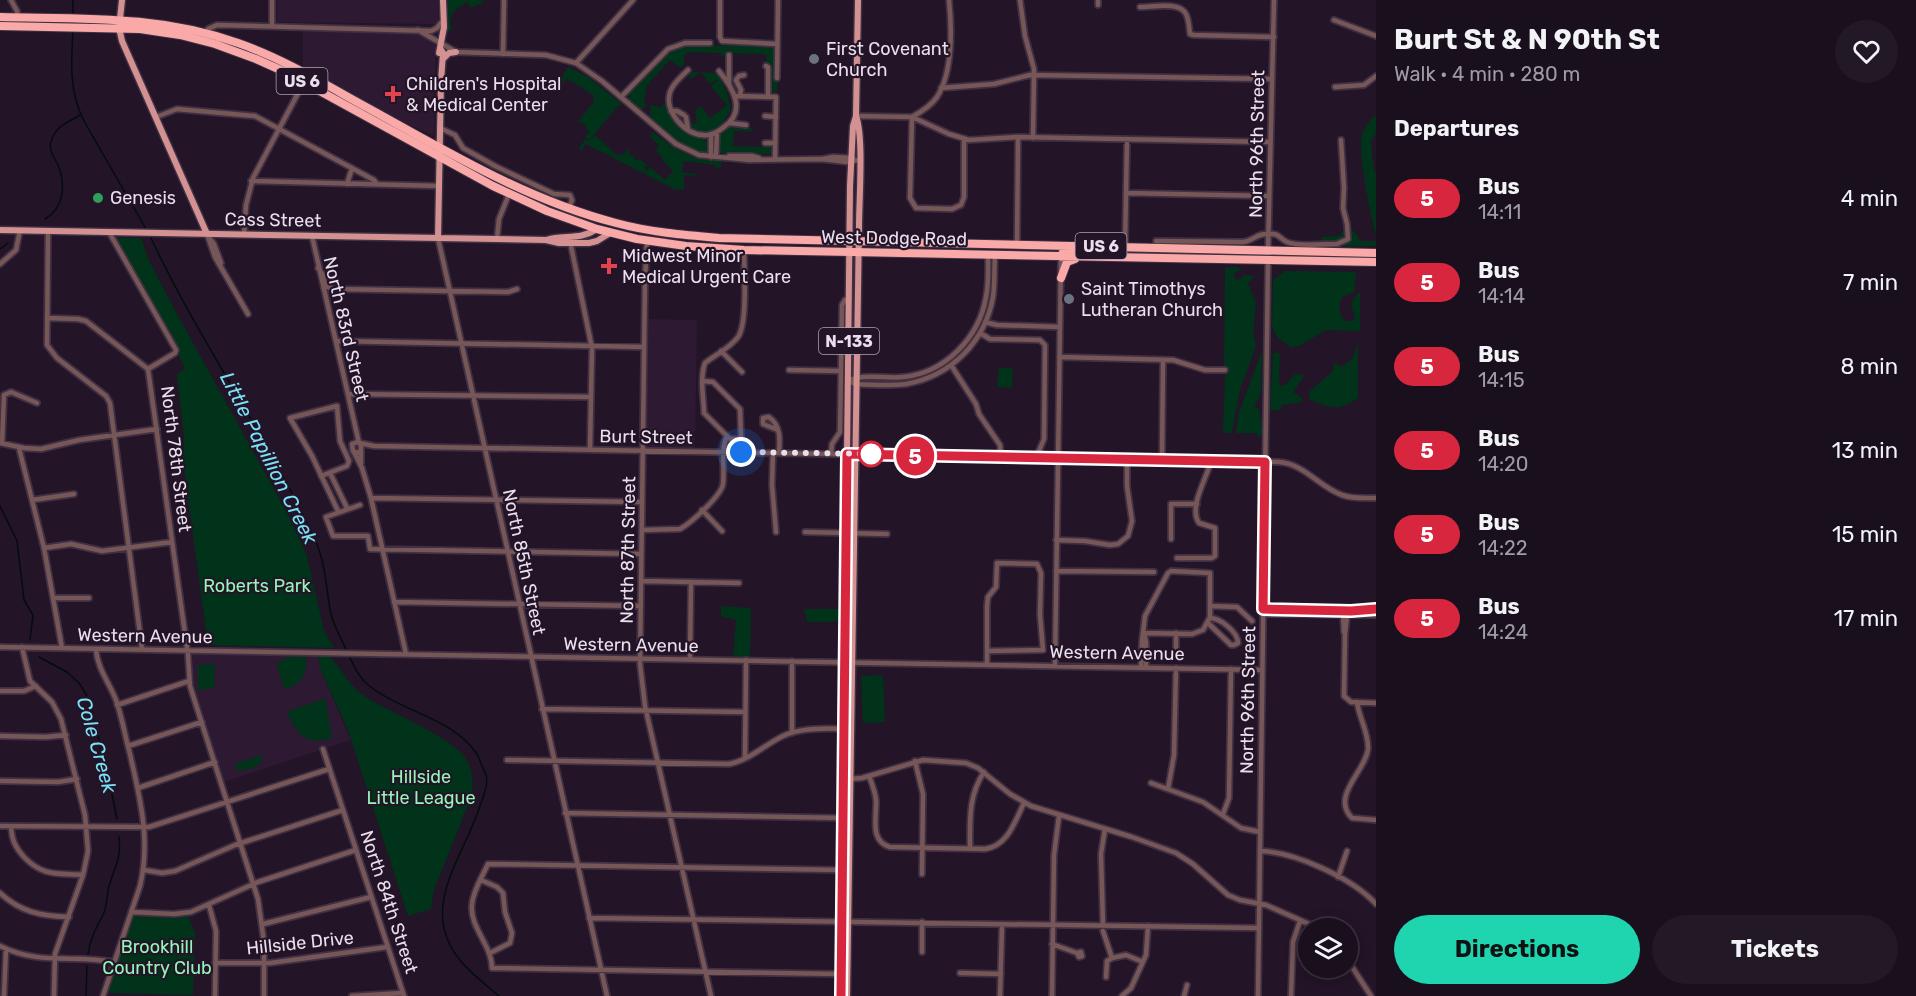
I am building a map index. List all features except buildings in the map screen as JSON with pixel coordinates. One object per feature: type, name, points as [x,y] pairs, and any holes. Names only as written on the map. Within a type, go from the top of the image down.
[{"type":"highway","name":"US 6","points":[[0,17],[62,23]]},
{"type":"highway","name":"US 6","points":[[0,26],[62,23],[120,24],[166,33],[206,37]]},
{"type":"highway","name":"West Dodge Road","points":[[206,37],[304,82],[509,194],[597,229],[647,241],[744,249],[1375,262]]},
{"type":"highway","name":"West Dodge Road","points":[[206,37],[248,46],[288,64],[508,183],[569,208],[623,225],[674,234],[719,238],[1125,247],[1158,244],[1268,251],[1375,253]]},
{"type":"highway","points":[[597,229],[604,226],[623,225]]},
{"type":"highway","points":[[1061,257],[1063,252],[1068,251],[1127,252],[1158,244]]},
{"type":"highway","points":[[1061,278],[1068,261],[1085,257]]},
{"type":"main road","points":[[122,0],[120,24],[123,44],[207,234]]},
{"type":"main road","points":[[849,241],[851,160],[853,126],[856,116],[858,0]]},
{"type":"main road","points":[[438,238],[443,4]]},
{"type":"main road","points":[[441,78],[439,54],[442,46]]},
{"type":"main road","points":[[443,60],[449,53],[456,52]]},
{"type":"main road","points":[[856,116],[859,160],[858,241]]},
{"type":"main road","name":"Cass Street","points":[[570,241],[586,236],[597,229]]},
{"type":"main road","name":"Cass Street","points":[[0,230],[546,240],[556,238],[594,242],[610,233]]},
{"type":"main road","name":"N-133","points":[[841,996],[845,922],[853,381],[854,252],[849,241]]},
{"type":"main road","name":"N-133","points":[[853,381],[849,299],[854,252],[858,241]]},
{"type":"main road","name":"N-133","points":[[847,779],[844,729],[848,662]]},
{"type":"main road","name":"N-133","points":[[846,818],[842,870],[847,996]]},
{"type":"street","points":[[11,0],[18,12],[18,18]]},
{"type":"street","points":[[272,0],[272,26]]},
{"type":"street","points":[[503,54],[504,0]]},
{"type":"street","points":[[720,0],[720,38],[724,42],[777,44]]},
{"type":"street","points":[[777,78],[778,0]]},
{"type":"street","points":[[912,117],[933,103],[941,88],[949,55],[949,0]]},
{"type":"street","points":[[1020,0],[1034,75],[1034,138]]},
{"type":"street","name":"North 96th Street","points":[[1268,251],[1274,0]]},
{"type":"street","points":[[576,63],[631,1]]},
{"type":"street","points":[[1140,7],[1182,9],[1186,14],[1190,33],[1194,35],[1274,37]]},
{"type":"street","points":[[1334,20],[1376,36]]},
{"type":"street","points":[[206,37],[226,26],[418,30],[442,28]]},
{"type":"street","points":[[418,30],[442,46],[456,52],[546,55],[576,63],[594,74],[676,144],[694,153],[713,157],[745,155],[775,159],[831,157],[859,160]]},
{"type":"street","points":[[621,97],[668,49],[685,43],[710,43]]},
{"type":"street","points":[[729,55],[726,65],[729,83]]},
{"type":"street","points":[[766,66],[768,66],[768,95]]},
{"type":"street","points":[[688,70],[679,76],[666,103],[688,130],[701,135],[717,132],[730,123],[737,109],[738,95],[741,90],[736,80],[739,76],[744,75]]},
{"type":"street","points":[[719,71],[738,95]]},
{"type":"street","points":[[941,88],[994,84],[1034,75],[1272,79]]},
{"type":"street","points":[[1335,87],[1364,85],[1376,76]]},
{"type":"street","points":[[244,235],[245,207],[252,182],[304,82]]},
{"type":"street","points":[[738,95],[756,93],[776,97],[775,159]]},
{"type":"street","points":[[156,117],[177,109],[255,116],[375,180],[377,184]]},
{"type":"street","points":[[671,111],[677,111],[685,116],[688,130]]},
{"type":"street","points":[[765,116],[776,117]]},
{"type":"street","points":[[856,116],[912,117],[964,139],[982,141],[1034,138],[1270,142]]},
{"type":"street","points":[[912,117],[910,198],[912,204],[919,209],[958,208],[964,199],[964,139]]},
{"type":"street","points":[[730,123],[746,124]]},
{"type":"street","points":[[440,128],[455,135],[463,148],[495,166],[552,194],[570,196],[569,208]]},
{"type":"street","points":[[713,157],[717,132]]},
{"type":"street","points":[[711,134],[713,157]]},
{"type":"street","points":[[1017,244],[1018,138]]},
{"type":"street","points":[[1125,247],[1127,139]]},
{"type":"street","points":[[1158,244],[1246,242],[1258,235],[1269,234],[1280,236],[1292,243],[1337,244],[1348,239],[1343,208],[1341,140]]},
{"type":"street","points":[[765,143],[775,143]]},
{"type":"street","points":[[347,184],[351,168]]},
{"type":"street","points":[[252,182],[439,186]]},
{"type":"street","points":[[1127,193],[1269,196]]},
{"type":"street","points":[[498,239],[499,219],[509,194]]},
{"type":"street","points":[[0,264],[16,250],[20,230]]},
{"type":"street","points":[[48,231],[46,318],[49,350],[108,398],[142,649]]},
{"type":"street","name":"North 78th Street","points":[[109,232],[175,347],[175,353],[148,369],[187,650],[189,681],[254,884],[262,924],[264,996]]},
{"type":"street","points":[[207,234],[215,257],[248,315]]},
{"type":"street","name":"North 83rd Street","points":[[312,236],[355,428],[355,446],[361,450]]},
{"type":"street","name":"North 85th Street","points":[[438,238],[607,996]]},
{"type":"street","points":[[570,241],[592,345],[590,449]]},
{"type":"street","name":"North 87th Street","points":[[647,241],[640,658],[647,710],[658,763],[711,996]]},
{"type":"street","points":[[703,381],[713,382],[741,410],[740,438],[734,440],[728,436],[704,412],[703,381],[704,365],[736,339],[742,326],[744,249]]},
{"type":"street","points":[[853,381],[902,378],[929,370],[958,351],[980,319],[986,296],[991,255]]},
{"type":"street","points":[[853,381],[907,383],[931,377],[951,365],[967,351],[986,322],[993,297],[991,255]]},
{"type":"street","points":[[1055,666],[1061,257]]},
{"type":"street","name":"North 96th Street","points":[[1258,996],[1268,261]]},
{"type":"street","points":[[318,268],[326,285],[332,289]]},
{"type":"street","points":[[324,296],[332,289],[508,292],[517,289]]},
{"type":"street","points":[[986,296],[993,297]]},
{"type":"street","points":[[831,454],[831,447],[840,432],[842,305],[845,300],[849,299]]},
{"type":"street","points":[[46,318],[86,321],[148,369]]},
{"type":"street","points":[[980,319],[997,325],[1060,327]]},
{"type":"street","points":[[980,333],[990,339],[1040,340],[1044,343],[1044,439],[1036,458]]},
{"type":"street","points":[[336,341],[644,347]]},
{"type":"street","points":[[721,351],[742,372]]},
{"type":"street","points":[[1060,357],[1179,361],[1204,370],[1225,370]]},
{"type":"street","points":[[1162,460],[1163,360]]},
{"type":"street","points":[[951,365],[1000,445],[1001,457]]},
{"type":"street","points":[[789,370],[841,371]]},
{"type":"street","points":[[37,403],[11,392],[4,395],[1,443],[19,448],[49,448],[79,440],[157,429]]},
{"type":"street","points":[[348,394],[591,397]]},
{"type":"street","points":[[321,476],[347,466],[349,461],[340,441],[337,406],[290,417],[338,511]]},
{"type":"street","points":[[776,532],[772,485],[780,439],[778,430]]},
{"type":"street","points":[[642,530],[680,529],[722,489],[725,441],[728,436]]},
{"type":"street","points":[[345,451],[355,446],[362,468],[371,498],[406,654]]},
{"type":"street","name":"Burt Street","points":[[355,446],[1283,462],[1295,465],[1333,491],[1345,496],[1376,498]]},
{"type":"street","name":"Burt Street","points":[[361,450],[374,446]]},
{"type":"street","points":[[19,448],[44,548],[62,648]]},
{"type":"street","points":[[361,450],[362,468]]},
{"type":"street","points":[[1056,540],[1110,545],[1122,541],[1131,529],[1127,459]]},
{"type":"street","points":[[1178,558],[1214,557],[1215,530],[1212,526],[1197,522],[1195,518],[1199,489],[1208,473],[1211,461]]},
{"type":"street","points":[[330,473],[347,508]]},
{"type":"street","points":[[32,500],[74,494]]},
{"type":"street","points":[[371,498],[642,502]]},
{"type":"street","points":[[1171,539],[1171,504],[1197,504]]},
{"type":"street","points":[[360,505],[326,517],[333,536],[368,536],[370,549],[641,554]]},
{"type":"street","points":[[702,510],[722,531]]},
{"type":"street","points":[[805,532],[887,534]]},
{"type":"street","points":[[44,548],[71,544],[98,551],[172,542]]},
{"type":"street","points":[[987,664],[987,601],[996,587],[997,563],[1037,564],[1041,573],[1040,615],[1043,651]]},
{"type":"street","points":[[1056,571],[1154,572]]},
{"type":"street","points":[[1144,633],[1197,633],[1203,630],[1209,621],[1210,573],[1169,572],[1147,611],[1144,633],[1144,667]]},
{"type":"street","points":[[641,581],[739,583]]},
{"type":"street","points":[[690,659],[691,582]]},
{"type":"street","points":[[53,598],[89,598]]},
{"type":"street","points":[[394,602],[641,606]]},
{"type":"street","points":[[1210,606],[1237,607],[1252,621]]},
{"type":"street","points":[[1345,614],[1376,609]]},
{"type":"street","points":[[1263,612],[1376,615]]},
{"type":"street","points":[[1345,614],[1343,690],[1345,698],[1351,702],[1376,703]]},
{"type":"street","points":[[1221,620],[1237,636],[1238,643],[1231,645],[1209,621],[1221,620]]},
{"type":"street","points":[[1176,633],[1176,657]]},
{"type":"street","name":"Western Avenue","points":[[0,647],[1262,670]]},
{"type":"street","points":[[22,647],[28,677],[55,707],[66,735],[87,828],[88,851],[83,875],[55,960],[54,996]]},
{"type":"street","points":[[987,651],[1043,651],[1055,648]]},
{"type":"street","points":[[96,649],[98,663],[117,705],[138,788],[145,828],[144,870],[103,996]]},
{"type":"street","points":[[745,758],[746,660]]},
{"type":"street","points":[[792,661],[792,733]]},
{"type":"street","points":[[1168,789],[1174,754],[1176,668]]},
{"type":"street","points":[[1223,814],[1229,798],[1231,669]]},
{"type":"street","points":[[117,705],[189,681]]},
{"type":"street","points":[[0,691],[24,692],[36,686]]},
{"type":"street","points":[[1357,702],[1368,749],[1364,763],[1348,789],[1345,805],[1352,818],[1376,820]]},
{"type":"street","points":[[542,709],[745,712]]},
{"type":"street","points":[[128,746],[202,722]]},
{"type":"street","points":[[507,760],[729,764],[792,733],[844,729]]},
{"type":"street","points":[[0,736],[66,735]]},
{"type":"street","name":"North 84th Street","points":[[323,749],[403,995]]},
{"type":"street","points":[[847,779],[869,776],[915,761],[958,761],[984,772],[1024,803],[1176,853],[1193,864],[1228,895],[1240,900],[1259,903],[1298,920]]},
{"type":"street","points":[[915,761],[923,794],[922,874]]},
{"type":"street","points":[[138,788],[215,762]]},
{"type":"street","points":[[0,826],[145,828],[161,825],[329,769]]},
{"type":"street","points":[[970,848],[972,798],[976,785],[984,772]]},
{"type":"street","points":[[869,776],[875,796],[876,836],[883,845],[891,847],[989,848],[1002,842],[1024,803]]},
{"type":"street","points":[[0,781],[58,782],[77,779]]},
{"type":"street","points":[[1151,783],[1203,802],[1241,828],[1260,832]]},
{"type":"street","points":[[144,870],[162,873],[175,871],[241,843],[342,810]]},
{"type":"street","points":[[565,813],[846,818]]},
{"type":"street","points":[[1052,996],[1054,844],[1059,816]]},
{"type":"street","points":[[11,826],[15,846],[37,868],[47,873],[83,875]]},
{"type":"street","points":[[1105,829],[1101,854],[1103,928],[1112,958]]},
{"type":"street","points":[[131,912],[179,914],[191,912],[254,884],[356,850]]},
{"type":"street","points":[[1338,877],[1347,850]]},
{"type":"street","points":[[1260,851],[1290,856],[1338,877],[1375,900]]},
{"type":"street","points":[[841,974],[492,968],[490,953],[472,914],[474,897],[488,864],[842,870]]},
{"type":"street","points":[[481,880],[503,893],[505,912],[512,933],[510,943],[490,953]]},
{"type":"street","points":[[0,893],[13,904],[36,914],[69,917]]},
{"type":"street","points":[[262,924],[371,897]]},
{"type":"street","points":[[209,905],[216,928],[214,996]]},
{"type":"street","points":[[589,918],[1052,924],[1103,928],[1148,926],[1258,928]]},
{"type":"street","points":[[922,922],[922,952]]},
{"type":"street","points":[[1000,996],[1002,925]]},
{"type":"street","points":[[1122,996],[1131,993],[1143,962],[1147,950],[1148,926]]},
{"type":"street","points":[[1291,996],[1293,942],[1298,927]]},
{"type":"street","points":[[1053,944],[1077,953]]},
{"type":"street","points":[[0,946],[30,957],[114,962]]},
{"type":"street","name":"Hillside Drive","points":[[215,963],[264,963],[387,947]]},
{"type":"street","points":[[4,996],[6,949]]},
{"type":"street","points":[[1106,977],[1107,961],[1112,958],[1126,955],[1143,962]]},
{"type":"street","points":[[960,973],[1001,974]]},
{"type":"street","points":[[1358,976],[1371,996]]},
{"type":"street","points":[[1184,996],[1186,985]]},
{"type":"street","points":[[352,996],[403,995]]},
{"type":"shaded area","points":[[277,0],[438,0],[438,22],[434,24],[277,22]]},
{"type":"shaded area","name":"Children's Hospital & Medical Center","points":[[303,30],[418,34],[429,39],[436,46],[434,134],[398,120],[303,68]]},
{"type":"shaded area","points":[[647,319],[697,320],[695,449],[646,448]]},
{"type":"shaded area","points":[[192,654],[318,656],[321,671],[351,740],[224,782],[194,684]]},
{"type":"green space","points":[[448,0],[483,0],[484,2],[471,8],[467,2],[453,12],[450,21],[452,29],[447,33]]},
{"type":"green space","points":[[686,45],[775,47],[774,76],[778,80],[777,92],[770,92],[770,66],[767,64],[766,54],[725,53],[724,62],[724,56],[721,56],[721,53],[687,52],[684,55],[684,64],[680,68],[670,60],[647,85],[644,103],[647,105],[643,109],[629,100],[628,94],[661,58]]},
{"type":"green space","points":[[568,67],[587,76],[623,105],[618,106],[589,140],[585,138],[589,131],[585,128],[586,126],[581,122],[577,123],[595,100],[594,96],[567,78],[561,86],[557,85]]},
{"type":"green space","points":[[694,72],[718,73],[723,78],[721,81],[727,92],[731,110],[724,121],[726,123],[710,132],[692,129],[688,118],[690,117],[692,124],[697,122],[695,111],[701,106],[710,118],[727,105],[711,86],[716,80],[710,84],[701,73],[689,79],[689,73]]},
{"type":"green space","points":[[663,103],[683,128],[708,143],[708,152],[699,152],[682,146],[646,116],[650,115],[651,105],[662,107]]},
{"type":"green space","points":[[1376,115],[1376,133],[1371,142],[1376,173],[1376,237],[1365,185],[1361,144],[1364,128]]},
{"type":"green space","points":[[730,127],[753,128],[752,131],[734,131],[733,146],[772,145],[772,153],[719,153],[719,133]]},
{"type":"green space","points":[[653,132],[684,153],[701,159],[721,161],[722,167],[715,168],[715,165],[684,161],[682,172],[697,174],[697,176],[684,175],[684,189],[676,190],[586,144],[581,151],[579,149],[585,139],[589,141],[595,135],[618,156],[627,151],[626,147],[630,156],[648,165],[644,168],[647,171],[649,166],[665,180],[673,171],[656,151],[659,145],[649,136]]},
{"type":"green space","points":[[1344,230],[1353,230],[1361,241],[1376,241],[1376,246],[1322,247],[1322,237],[1338,236]]},
{"type":"green space","name":"Roberts Park","points":[[113,238],[141,238],[149,261],[177,314],[290,518],[307,556],[324,631],[334,648],[208,645],[183,462],[184,438],[177,374],[185,369],[175,347]]},
{"type":"green space","points":[[1225,267],[1241,269],[1234,274],[1236,280],[1244,275],[1254,276],[1248,284],[1256,302],[1253,335],[1256,344],[1240,390],[1230,433],[1223,433],[1226,371],[1224,367]]},
{"type":"green space","points":[[1285,271],[1356,272],[1354,292],[1342,297],[1340,310],[1345,321],[1353,321],[1355,319],[1351,303],[1360,293],[1360,331],[1326,330],[1299,346],[1291,347],[1278,338],[1272,328],[1273,280]]},
{"type":"green space","points":[[1358,343],[1358,398],[1340,407],[1310,400],[1309,392],[1332,372],[1334,364],[1341,367],[1352,359]]},
{"type":"green space","points":[[1262,350],[1261,391],[1254,406],[1259,409],[1263,434],[1257,438],[1257,433],[1236,433],[1238,415]]},
{"type":"green space","points":[[1277,352],[1280,355],[1279,380],[1281,386],[1285,385],[1295,374],[1305,375],[1293,392],[1303,399],[1302,402],[1282,405],[1280,410],[1270,410],[1273,354]]},
{"type":"green space","points":[[999,368],[1013,368],[1012,388],[997,386]]},
{"type":"green space","points":[[721,606],[751,608],[750,657],[733,657],[736,620],[721,616]]},
{"type":"green space","points":[[804,609],[841,609],[841,620],[807,622]]},
{"type":"green space","name":"Hillside Little League","points":[[318,656],[330,656],[363,695],[434,733],[459,750],[470,767],[472,795],[434,890],[431,909],[408,916],[348,730],[321,671]]},
{"type":"green space","points":[[288,657],[306,657],[306,669],[299,682],[284,689],[277,665]]},
{"type":"green space","points":[[215,664],[214,688],[198,690],[198,665]]},
{"type":"green space","points":[[883,675],[885,722],[863,723],[861,676]]},
{"type":"green space","points":[[325,698],[332,738],[309,739],[294,726],[287,712]]},
{"type":"green space","points":[[261,755],[262,762],[254,768],[237,771],[235,764]]},
{"type":"green space","name":"Brookhill Country Club","points":[[133,916],[175,918],[188,916],[195,933],[193,995],[108,993]]},
{"type":"waterway","name":"Little Papillion Creek","points":[[73,0],[73,14]]},
{"type":"waterway","name":"Little Papillion Creek","points":[[73,31],[72,77],[79,110],[146,229]]},
{"type":"waterway","name":"Cole Creek","points":[[45,219],[56,209],[62,195],[61,173],[50,146],[54,134],[60,127],[80,115]]},
{"type":"waterway","name":"Little Papillion Creek","points":[[150,236],[190,313],[277,465],[316,542],[324,569],[332,619],[347,652]]},
{"type":"waterway","name":"Cole Creek","points":[[0,249],[8,243]]},
{"type":"waterway","name":"Cole Creek","points":[[0,506],[17,541],[24,600],[33,615],[30,640]]},
{"type":"waterway","name":"Little Papillion Creek","points":[[349,656],[358,674],[366,683],[379,693],[453,731],[466,741],[478,756],[486,775],[486,786],[473,825],[448,882],[443,901],[443,920],[447,940],[459,959],[499,996]]},
{"type":"waterway","name":"Cole Creek","points":[[39,657],[67,672],[79,683],[86,694],[93,713],[103,766],[109,779],[117,819]]},
{"type":"waterway","name":"Cole Creek","points":[[88,954],[92,938],[106,907],[109,887],[119,856],[119,837]]},
{"type":"waterway","name":"Cole Creek","points":[[86,996],[87,966]]},
{"type":"bus line","name":"5","points":[[841,996],[847,454],[1265,462],[1263,609],[1351,611],[1376,609]]},
{"type":"place","name":"First Covenant Church","points":[[814,59]]},
{"type":"place","name":"Children's Hospital & Medical Center","points":[[393,94]]},
{"type":"place","name":"Genesis","points":[[98,198]]},
{"type":"place","name":"Midwest Minor Medical Urgent Care","points":[[609,266]]},
{"type":"place","name":"Saint Timothys Lutheran Church","points":[[1069,299]]},
{"type":"route","points":[[741,452],[878,454],[871,454]]}]
